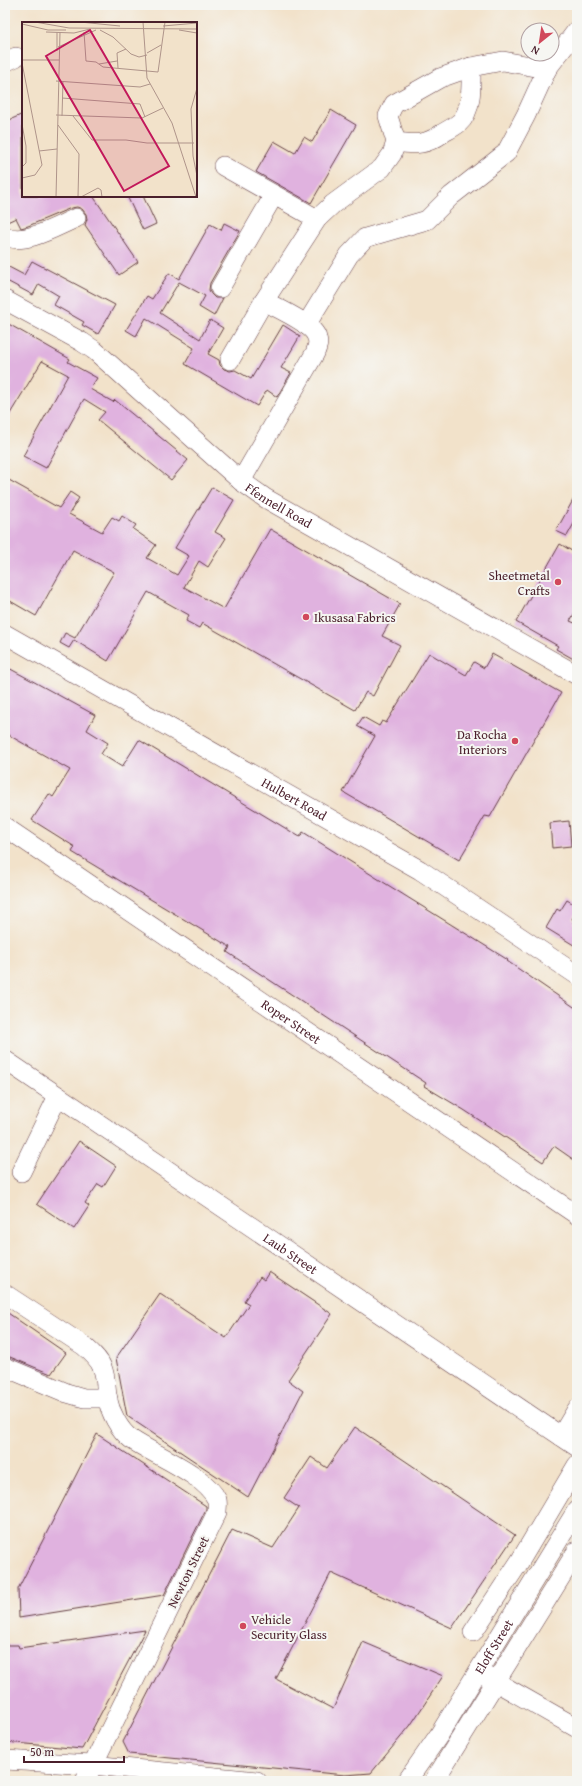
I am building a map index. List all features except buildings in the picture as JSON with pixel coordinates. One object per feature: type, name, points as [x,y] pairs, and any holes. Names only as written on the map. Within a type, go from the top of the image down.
[{"type":"street","points":[[306,325],[349,255],[365,238],[427,220],[451,196],[506,153],[526,116],[547,69],[577,30]]},
{"type":"street","points":[[230,360],[264,301],[317,219],[333,204],[382,168],[392,154],[396,142],[388,116],[394,104],[440,78],[471,67],[503,60],[547,69]]},
{"type":"street","points":[[396,142],[415,145],[432,141],[460,122],[467,109],[471,96],[471,67]]},
{"type":"street","points":[[223,166],[317,219]]},
{"type":"street","points":[[220,288],[274,195]]},
{"type":"street","points":[[5,236],[16,240],[26,238],[76,218]]},
{"type":"street","name":"Ffennell Road","points":[[5,300],[94,350],[241,481],[265,498],[577,675]]},
{"type":"street","points":[[241,481],[315,353],[318,344],[317,337],[306,325],[264,301]]},
{"type":"street","name":"Hulbert Road","points":[[5,634],[420,870],[577,975]]},
{"type":"street","name":"Roper Street","points":[[5,827],[577,1215]]},
{"type":"street","name":"Laub Street","points":[[5,1060],[577,1447]]},
{"type":"street","points":[[21,1172],[58,1096]]},
{"type":"street","name":"Newton Street","points":[[5,1294],[84,1346],[102,1366],[108,1398],[114,1417],[130,1438],[184,1470],[208,1487],[218,1501],[217,1512],[88,1773]]},
{"type":"street","points":[[5,1366],[67,1393],[84,1398],[108,1398]]},
{"type":"street","points":[[560,1436],[577,1409]]},
{"type":"street","points":[[473,1632],[520,1561],[577,1465]]},
{"type":"street","name":"Eloff Street","points":[[407,1781],[439,1735],[577,1510]]},
{"type":"street","name":"Eloff Street","points":[[434,1781],[577,1551]]},
{"type":"street","points":[[478,1671],[577,1728]]},
{"type":"street","points":[[5,1760],[88,1773],[257,1781]]},
{"type":"place","name":"Sheetmetal Crafts","points":[[558,582]]},
{"type":"place","name":"Ikusasa Fabrics","points":[[306,617]]},
{"type":"place","name":"Da Rocha Interiors","points":[[515,741]]},
{"type":"place","name":"Vehicle Security Glass","points":[[243,1626]]}]
